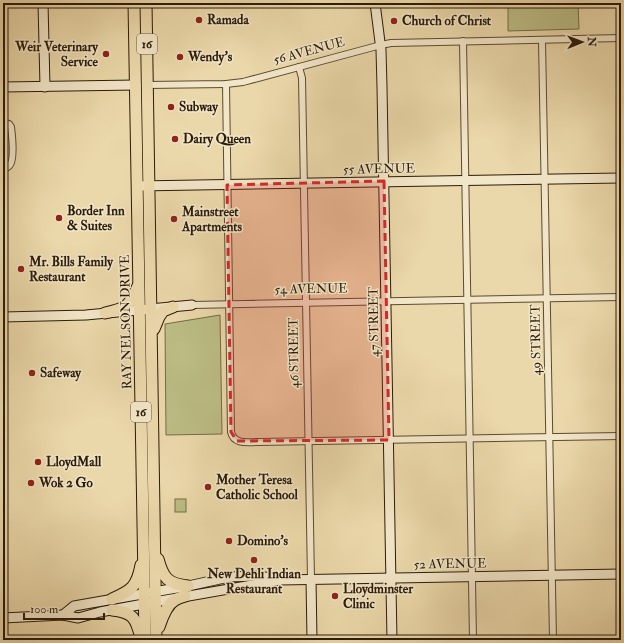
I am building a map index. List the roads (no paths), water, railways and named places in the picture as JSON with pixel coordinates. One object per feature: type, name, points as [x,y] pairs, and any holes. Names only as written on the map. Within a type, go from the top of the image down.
[{"type":"highway","name":"RAY NELSON DRIVE","points":[[134,3],[136,85],[152,333],[155,543],[150,598],[150,639]]},
{"type":"highway","name":"RAY NELSON DRIVE","points":[[146,3],[147,85],[139,282],[144,551],[150,598]]},
{"type":"highway","points":[[105,313],[119,310],[128,304],[133,298],[139,282]]},
{"type":"highway","points":[[152,333],[163,311],[173,307]]},
{"type":"highway","points":[[136,501],[139,504],[143,514]]},
{"type":"highway","points":[[144,551],[139,574],[134,585],[112,605],[132,616],[137,625],[150,639],[170,604],[187,591],[179,585],[170,582],[166,578],[160,565],[155,543]]},
{"type":"street","points":[[43,3],[44,87]]},
{"type":"street","name":"47 STREET","points":[[375,3],[381,45],[392,640]]},
{"type":"street","name":"56 AVENUE","points":[[3,87],[226,84],[243,82],[391,43],[621,38]]},
{"type":"street","name":"49 STREET","points":[[542,40],[553,640]]},
{"type":"street","points":[[463,41],[473,640]]},
{"type":"street","name":"46 STREET","points":[[299,67],[302,78],[312,640]]},
{"type":"street","points":[[226,84],[231,432],[233,438],[237,441],[245,442],[621,436]]},
{"type":"street","points":[[3,122],[9,124],[11,127],[12,157],[10,165],[3,168]]},
{"type":"street","name":"55 AVENUE","points":[[143,186],[621,178]]},
{"type":"street","name":"54 AVENUE","points":[[3,317],[60,316],[192,305],[621,297]]},
{"type":"street","name":"52 AVENUE","points":[[3,618],[63,615],[78,618],[112,605],[187,591],[280,580],[621,574]]},
{"type":"place","name":"Ramada","points":[[199,20]]},
{"type":"place","name":"Church of Christ","points":[[394,21]]},
{"type":"place","name":"Weir Veterinary Service","points":[[106,54]]},
{"type":"place","name":"Wendy's","points":[[180,57]]},
{"type":"place","name":"Subway","points":[[171,107]]},
{"type":"place","name":"Dairy Queen","points":[[175,139]]},
{"type":"place","name":"Border Inn & Suites","points":[[59,218]]},
{"type":"place","name":"Mainstreet Apartments","points":[[174,219]]},
{"type":"place","name":"Mr. Bills Family Restaurant","points":[[21,269]]},
{"type":"place","name":"Safeway","points":[[32,373]]},
{"type":"place","name":"LloydMall","points":[[38,462]]},
{"type":"place","name":"Wok 2 Go","points":[[31,483]]},
{"type":"place","name":"Mother Teresa Catholic School","points":[[208,487]]},
{"type":"place","name":"Domino's","points":[[229,541]]},
{"type":"place","name":"New Dehli Indian Restaurant","points":[[254,560]]},
{"type":"place","name":"Lloydminster Clinic","points":[[335,596]]}]
